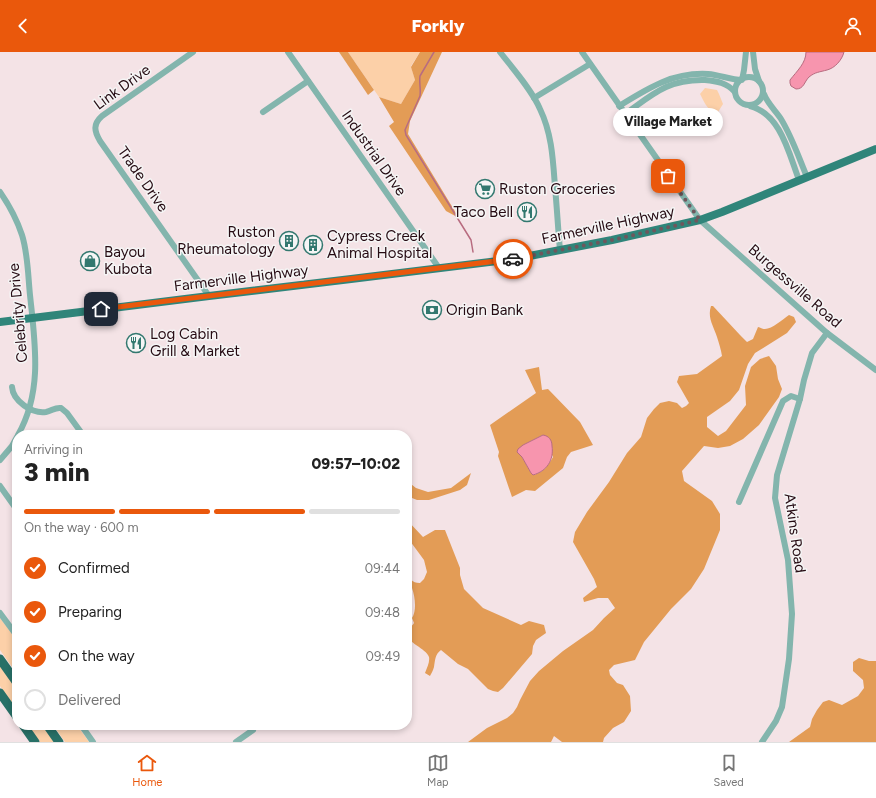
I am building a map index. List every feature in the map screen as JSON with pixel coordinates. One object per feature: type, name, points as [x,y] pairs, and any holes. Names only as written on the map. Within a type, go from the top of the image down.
[{"type":"highway","points":[[0,659],[12,676]]},
{"type":"highway","points":[[0,693],[12,710]]},
{"type":"highway","points":[[27,730],[35,742]]},
{"type":"highway","points":[[51,730],[59,742]]},
{"type":"main road","name":"Farmerville Highway","points":[[0,322],[514,259],[612,240],[700,220],[876,148]]},
{"type":"street","name":"Link Drive","points":[[97,136],[95,130],[96,124],[100,118],[194,52]]},
{"type":"street","name":"Industrial Drive","points":[[288,52],[439,268]]},
{"type":"street","points":[[500,52],[540,108],[551,140],[560,250]]},
{"type":"street","name":"Burgessville Road","points":[[582,52],[700,220],[827,332],[876,370]]},
{"type":"street","points":[[742,80],[746,52]]},
{"type":"street","points":[[753,52],[755,69],[759,81],[764,89],[764,94],[782,120],[788,133],[803,178]]},
{"type":"street","points":[[534,98],[590,64]]},
{"type":"street","points":[[625,114],[662,88],[693,74],[710,74],[742,80]]},
{"type":"street","points":[[735,92],[737,84],[747,77],[751,77],[759,81]]},
{"type":"street","points":[[620,106],[642,91],[668,79],[716,81],[728,85],[735,92],[738,100],[765,113],[776,124],[803,178]]},
{"type":"street","points":[[263,112],[308,80]]},
{"type":"street","points":[[750,106],[759,102],[764,94]]},
{"type":"street","points":[[776,124],[782,120]]},
{"type":"street","name":"Trade Drive","points":[[97,136],[209,296]]},
{"type":"street","name":"Celebrity Drive","points":[[0,192],[12,211],[22,236],[26,258],[32,318],[36,368],[30,409],[21,430]]},
{"type":"street","name":"Atkins Road","points":[[762,742],[776,721],[782,707],[789,659],[792,614],[788,560],[775,498],[777,475],[812,353],[827,332]]},
{"type":"street","points":[[12,387],[13,392],[22,405],[36,411],[45,412],[55,408],[61,408],[67,413],[79,430]]},
{"type":"street","points":[[739,502],[783,401],[790,396],[800,399]]},
{"type":"street","name":"Celebrity Drive","points":[[0,460],[12,444]]},
{"type":"street","points":[[0,486],[12,503]]},
{"type":"street","points":[[0,613],[12,629]]},
{"type":"street","points":[[86,730],[94,742]]},
{"type":"street","points":[[236,742],[253,730]]},
{"type":"shaded area","points":[[339,52],[348,52],[374,90],[368,95]]},
{"type":"shaded area","points":[[348,52],[420,52],[411,66],[415,80],[401,104],[379,97]]},
{"type":"shaded area","points":[[420,52],[442,52],[410,121],[408,134],[459,218],[446,211],[389,126],[394,122],[379,97],[401,104],[415,80],[411,67]]},
{"type":"shaded area","points":[[806,52],[844,52],[842,58],[835,66],[811,75],[801,88],[796,89],[791,86],[790,80],[803,63]]},
{"type":"shaded area","points":[[705,88],[717,90],[723,104],[718,112],[709,109],[703,100],[700,94]]},
{"type":"shaded area","points":[[711,306],[713,306],[747,342],[753,339],[758,327],[768,329],[789,315],[794,317],[796,322],[787,333],[755,353],[748,364],[739,390],[730,401],[707,417],[707,427],[718,436],[726,431],[746,405],[745,386],[751,367],[760,359],[769,356],[776,366],[778,379],[782,389],[779,397],[759,425],[743,439],[730,446],[718,448],[704,446],[682,471],[684,481],[712,501],[720,514],[720,530],[704,569],[691,589],[671,609],[644,642],[635,660],[614,665],[609,670],[610,675],[617,683],[623,685],[630,696],[631,711],[624,722],[613,728],[604,738],[603,742],[562,742],[554,736],[551,742],[468,742],[487,728],[507,718],[513,713],[530,681],[539,671],[563,651],[593,630],[615,608],[608,598],[598,598],[584,602],[583,598],[597,587],[573,542],[575,532],[627,453],[641,437],[647,418],[654,409],[660,403],[669,401],[677,403],[682,408],[689,403],[677,382],[679,376],[697,374],[722,356],[710,318]]},
{"type":"shaded area","points":[[539,367],[542,390],[548,389],[580,422],[593,445],[571,452],[567,457],[563,468],[535,491],[526,490],[512,497],[498,456],[499,452],[490,425],[536,393],[525,370]],"holes":[[[543,435],[553,457],[545,469],[540,473],[533,475],[522,457],[517,452],[523,445]]]},
{"type":"shaded area","points":[[543,435],[547,436],[551,440],[551,460],[546,468],[533,475],[522,457],[517,452],[523,445]]},
{"type":"shaded area","points":[[471,473],[467,485],[460,490],[429,500],[417,500],[412,498],[412,485],[416,488],[428,492],[451,488]]},
{"type":"shaded area","points":[[412,525],[423,537],[435,530],[445,530],[460,568],[460,575],[464,589],[483,608],[521,625],[529,621],[544,625],[546,633],[536,640],[533,646],[532,654],[498,692],[488,689],[468,669],[458,664],[441,650],[436,656],[434,668],[430,676],[425,673],[429,663],[429,657],[412,642],[412,626],[414,623],[412,618],[415,611],[415,603],[412,580],[420,583],[424,579],[427,572],[424,560],[412,544]]},
{"type":"shaded area","points":[[0,618],[12,634],[12,667],[0,650]]},
{"type":"shaded area","points":[[859,658],[869,661],[876,661],[876,742],[789,742],[810,727],[812,719],[823,702],[829,700],[842,705],[858,696],[864,688],[863,680],[853,671],[853,662]]},
{"type":"shaded area","points":[[0,665],[12,682],[12,703],[0,686]]},
{"type":"shaded area","points":[[31,730],[46,730],[54,742],[40,742]]},
{"type":"shaded area","points":[[57,730],[81,730],[89,742],[65,742]]},
{"type":"waterway","points":[[434,52],[420,76],[420,96],[405,130],[406,135],[471,240],[473,252]]},
{"type":"way so far","points":[[513,259],[612,240],[700,220],[668,176]]},
{"type":"place","name":"Village Market","points":[[668,176]]},
{"type":"place","name":"Ruston Groceries","points":[[485,189]]},
{"type":"place","name":"Taco Bell","points":[[527,212]]},
{"type":"place","name":"Ruston Rheumatology","points":[[289,241]]},
{"type":"place","name":"Cypress Creek Animal Hospital","points":[[313,245]]},
{"type":"place","name":"Bayou Kubota","points":[[90,261]]},
{"type":"place","name":"Origin Bank","points":[[432,310]]},
{"type":"place","name":"Log Cabin Grill & Market","points":[[136,343]]},
{"type":"route","points":[[101,309],[513,259]]}]
